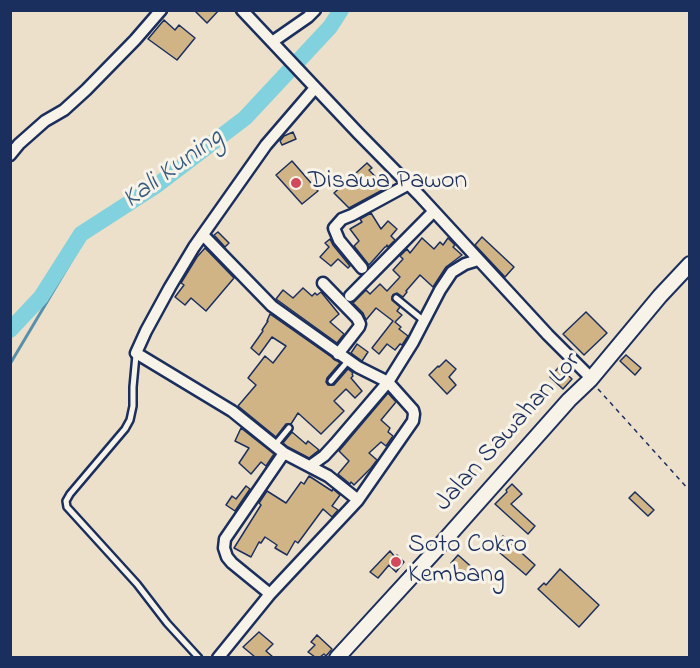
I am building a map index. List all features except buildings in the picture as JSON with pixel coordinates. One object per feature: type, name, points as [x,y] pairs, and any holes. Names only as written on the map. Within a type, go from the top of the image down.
[{"type":"main road","name":"Jalan Sawahan Lor","points":[[337,657],[590,379],[690,264]]},
{"type":"street","points":[[10,155],[45,121],[64,110],[86,90],[161,10]]},
{"type":"street","points":[[242,10],[409,184],[590,379]]},
{"type":"street","points":[[272,42],[315,10]]},
{"type":"street","points":[[315,88],[266,145],[203,235],[170,287],[136,353],[232,411],[284,453],[328,476],[358,500]]},
{"type":"street","points":[[362,268],[339,240],[334,228],[342,219],[409,184]]},
{"type":"street","points":[[350,296],[434,211]]},
{"type":"street","points":[[203,235],[272,306],[357,368],[388,382],[414,414],[413,421],[358,500],[270,594],[218,657]]},
{"type":"street","points":[[310,466],[324,456],[388,382],[452,272],[458,267],[478,260]]},
{"type":"street","points":[[323,284],[357,318],[360,324],[338,354]]},
{"type":"street","points":[[270,594],[232,563],[224,548],[225,539],[284,453]]},
{"type":"lane","points":[[396,298],[424,321]]},
{"type":"lane","points":[[136,353],[130,420],[125,429],[69,494],[66,501],[67,507],[199,657]]},
{"type":"lane","points":[[331,381],[348,361]]},
{"type":"lane","points":[[275,446],[289,428]]},
{"type":"path","points":[[590,379],[690,491]]},
{"type":"waterway","name":"Kali Kuning","points":[[10,330],[41,297],[81,234],[157,185],[245,118],[330,27],[341,10]]},
{"type":"waterway","points":[[10,364],[85,238],[91,233]]},
{"type":"place","name":"Disawa Pawon","points":[[296,183]]},
{"type":"place","name":"Soto Cokro Kembang","points":[[396,562]]}]
